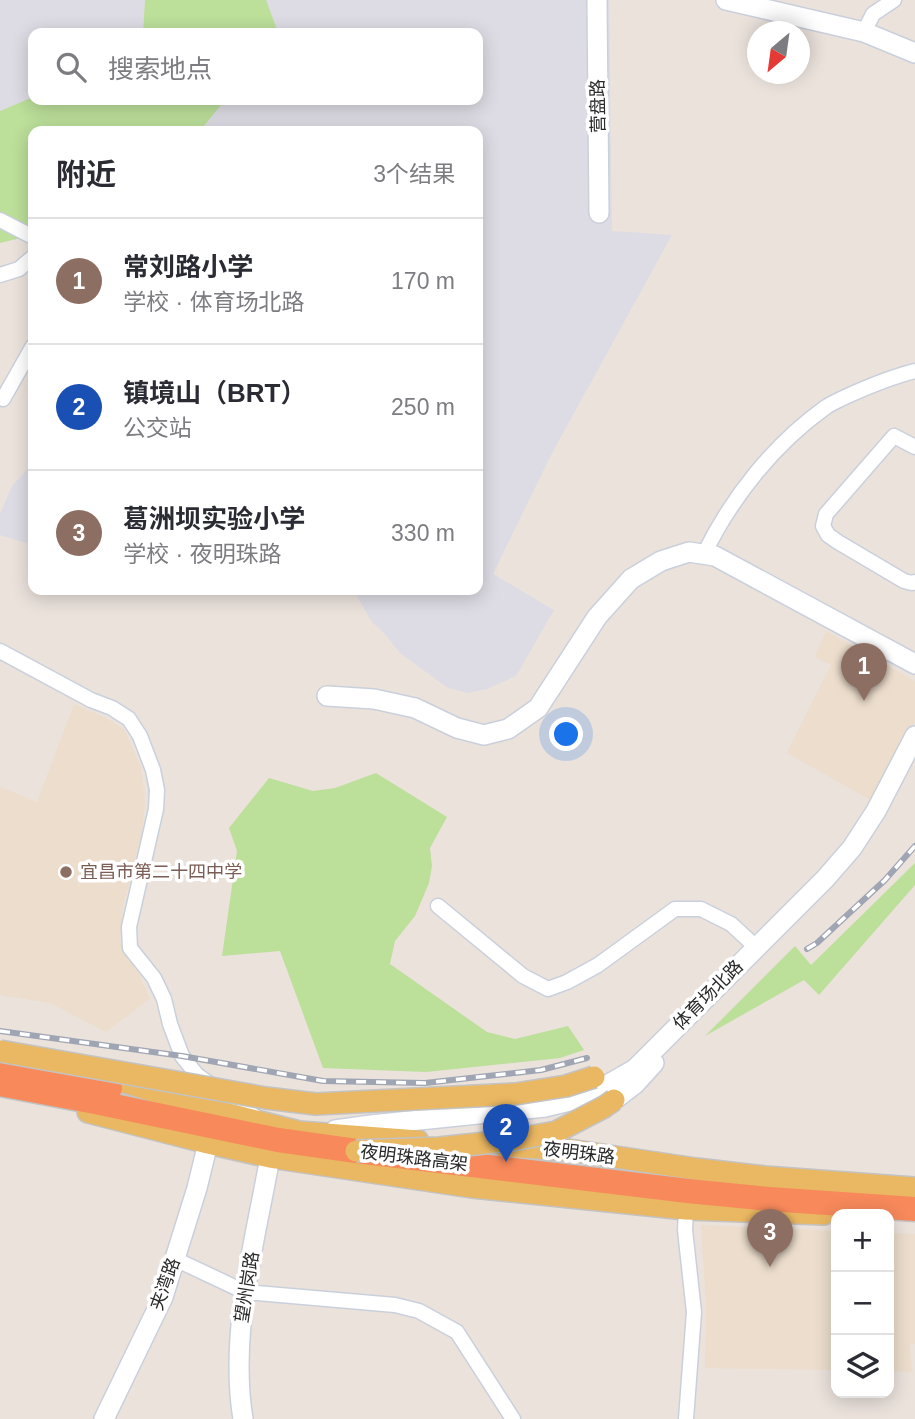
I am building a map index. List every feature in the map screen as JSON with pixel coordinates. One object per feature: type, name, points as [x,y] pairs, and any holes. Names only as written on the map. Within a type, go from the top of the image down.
[{"type":"highway","points":[[0,1066],[213,1110]]},
{"type":"highway","name":"夜明珠路高架","points":[[0,1084],[278,1140],[356,1151],[688,1191],[915,1209]]},
{"type":"main road","name":"夜明珠路","points":[[0,1052],[113,1078],[213,1110],[299,1132],[411,1128],[696,1169],[915,1188]]},
{"type":"main road","points":[[0,1052],[266,1098],[316,1104],[515,1094],[566,1086],[594,1077]]},
{"type":"main road","points":[[0,1095],[91,1112],[270,1157],[472,1187],[687,1209],[831,1215]]},
{"type":"main road","points":[[356,1151],[439,1147],[512,1140],[556,1132],[614,1100]]},
{"type":"main road","points":[[894,1217],[915,1218]]},
{"type":"street","name":"营盘路","points":[[597,0],[599,213]]},
{"type":"street","points":[[726,0],[864,32],[915,53]]},
{"type":"street","points":[[864,32],[873,14],[894,0]]},
{"type":"street","points":[[0,220],[28,234]]},
{"type":"street","points":[[0,275],[19,269],[28,261]]},
{"type":"street","points":[[3,399],[28,355]]},
{"type":"street","points":[[704,554],[715,531],[745,487],[782,443],[828,405],[915,370]]},
{"type":"street","points":[[915,447],[894,436],[826,514],[823,526],[828,535],[838,542],[905,581],[915,582]]},
{"type":"street","points":[[327,696],[374,699],[415,708],[457,728],[484,734],[508,729],[538,708],[597,617],[631,579],[661,561],[689,552],[715,555],[915,664]]},
{"type":"street","points":[[0,651],[91,700],[112,708],[129,719],[140,736],[153,769],[157,790],[156,809],[129,926],[130,948],[154,978],[164,999],[182,1056],[197,1075],[264,1123]]},
{"type":"street","name":"体育场北路","points":[[411,1128],[545,1107],[586,1097],[635,1069],[758,949],[852,848],[885,796],[915,736]]},
{"type":"street","name":"体育场北路","points":[[758,949],[799,919],[834,885],[862,852],[887,816],[915,762]]},
{"type":"street","points":[[438,906],[523,976],[548,989],[598,965],[675,909],[701,909],[732,924],[758,949]]},
{"type":"street","points":[[594,1077],[630,1057],[758,949]]},
{"type":"street","points":[[614,1100],[635,1084],[758,949]]},
{"type":"street","name":"夹湾路","points":[[104,1419],[163,1297],[208,1143]]},
{"type":"street","name":"望州岗路","points":[[243,1419],[239,1355],[241,1322],[270,1157]]},
{"type":"street","points":[[686,1419],[694,1312],[685,1230],[687,1209]]},
{"type":"street","points":[[175,1259],[246,1292],[395,1305],[419,1311],[457,1332],[513,1419]]},
{"type":"shaded area","points":[[0,0],[145,0],[143,28],[28,28],[28,99],[0,111]]},
{"type":"shaded area","points":[[266,0],[609,0],[612,231],[672,235],[551,455],[493,574],[554,610],[516,676],[487,689],[468,693],[448,688],[400,653],[371,621],[357,595],[483,595],[483,126],[204,126],[221,105],[483,105],[483,28],[276,28]]},
{"type":"shaded area","points":[[28,468],[28,543],[0,535],[0,514],[12,486]]},
{"type":"shaded area","points":[[826,631],[915,681],[915,722],[874,802],[787,753],[831,665],[815,657]]},
{"type":"shaded area","name":"宜昌市第二十四中学","points":[[74,704],[124,729],[141,767],[145,802],[142,832],[122,911],[120,941],[150,999],[106,1032],[50,1003],[0,995],[0,787],[37,802]]},
{"type":"shaded area","points":[[701,1225],[831,1231],[831,1370],[705,1368],[706,1304]]},
{"type":"shaded area","points":[[894,1233],[915,1234],[915,1344],[909,1345],[913,1372],[894,1371]]},
{"type":"green space","points":[[145,0],[266,0],[276,28],[143,28]]},
{"type":"green space","points":[[28,99],[28,105],[221,105],[204,126],[28,126],[28,236],[0,243],[0,111]]},
{"type":"green space","points":[[376,773],[447,817],[430,848],[432,866],[429,883],[415,916],[395,941],[390,964],[487,1032],[515,1039],[568,1026],[584,1050],[560,1058],[426,1072],[323,1068],[280,951],[222,956],[237,851],[229,828],[269,778],[313,791],[335,788]]},
{"type":"green space","points":[[915,863],[915,885],[819,995],[804,980],[705,1036],[795,946],[811,965]]},
{"type":"railway","points":[[807,949],[817,943],[885,880],[915,846]]},
{"type":"railway","points":[[0,1031],[182,1056],[323,1081],[425,1083],[541,1070],[587,1058]]},
{"type":"place","name":"常刘路小学","points":[[864,701]]},
{"type":"place","name":"宜昌市第二十四中学","points":[[66,872]]},
{"type":"place","name":"镇境山（BRT）","points":[[506,1162]]},
{"type":"place","name":"葛洲坝实验小学","points":[[770,1267]]}]
